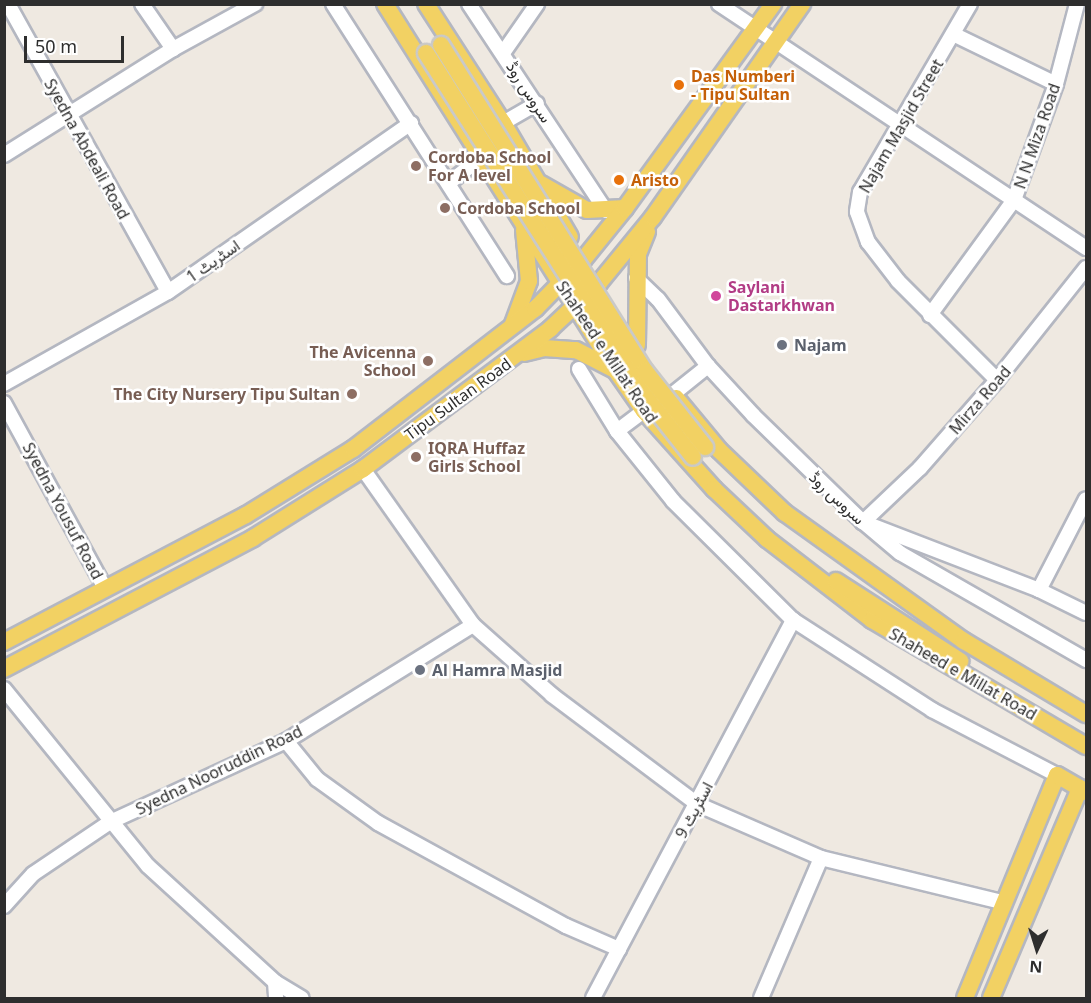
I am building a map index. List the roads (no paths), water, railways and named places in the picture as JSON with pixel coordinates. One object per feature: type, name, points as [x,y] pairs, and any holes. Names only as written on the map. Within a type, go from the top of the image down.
[{"type":"main road","name":"Shaheed e Millat Road","points":[[385,4],[616,371],[644,411],[714,489],[767,539],[834,593],[910,644],[1086,746]]},
{"type":"main road","points":[[397,4],[434,49],[699,452],[791,549],[1017,697],[1027,712]]},
{"type":"main road","points":[[415,4],[434,49]]},
{"type":"main road","name":"Shaheed e Millat Road","points":[[426,4],[541,184],[583,260],[637,345],[719,450],[785,513],[868,576],[989,658],[1086,714]]},
{"type":"main road","name":"Tipu Sultan Road","points":[[4,642],[246,515],[353,449],[512,327],[561,284],[583,260],[625,208],[756,32],[773,4]]},
{"type":"main road","name":"Tipu Sultan Road","points":[[4,669],[116,613],[253,538],[363,469],[520,353],[599,283],[653,217],[776,45],[802,4]]},
{"type":"main road","points":[[541,184],[587,210],[606,212],[625,208]]},
{"type":"main road","points":[[637,345],[638,254],[653,217]]},
{"type":"main road","points":[[512,327],[529,281],[522,221]]},
{"type":"main road","points":[[539,250],[551,250],[562,242],[565,228]]},
{"type":"main road","points":[[587,323],[592,299],[598,296],[610,301]]},
{"type":"main road","points":[[520,353],[544,348],[576,350],[616,371]]},
{"type":"main road","points":[[699,452],[834,564],[967,653],[989,658]]},
{"type":"main road","points":[[105,588],[116,613]]},
{"type":"main road","points":[[965,999],[1057,775],[1083,790],[991,999]]},
{"type":"street","name":"Syedna Abdeali Road","points":[[8,4],[68,117],[168,292]]},
{"type":"street","points":[[142,4],[173,49]]},
{"type":"street","points":[[4,155],[68,117],[173,49],[255,4]]},
{"type":"street","points":[[333,4],[450,182],[507,276]]},
{"type":"street","name":"سروس روڈ","points":[[469,4],[537,103],[606,212]]},
{"type":"street","points":[[503,53],[537,4]]},
{"type":"street","points":[[719,4],[756,32],[1086,248]]},
{"type":"street","name":"Najam Masjid Street","points":[[970,4],[902,127],[860,192],[857,212],[868,242],[930,315],[997,380]]},
{"type":"street","name":"N N Miza Road","points":[[930,315],[1014,200],[1056,84],[1077,4]]},
{"type":"street","points":[[953,34],[1056,84]]},
{"type":"street","points":[[503,123],[537,103]]},
{"type":"street","name":"اسٹریٹ 1","points":[[4,384],[168,292],[411,123]]},
{"type":"street","points":[[450,182],[481,158]]},
{"type":"street","name":"Mirza Road","points":[[863,522],[920,468],[997,380],[1086,268]]},
{"type":"street","name":"سروس روڈ","points":[[636,278],[658,299],[708,366],[792,455],[863,522],[900,553],[1086,660]]},
{"type":"street","points":[[673,394],[708,366]]},
{"type":"street","points":[[579,369],[618,431],[710,540],[793,620],[932,710],[1057,775]]},
{"type":"street","name":"Syedna Yousuf Road","points":[[4,403],[105,588]]},
{"type":"street","points":[[618,431],[644,411]]},
{"type":"street","points":[[363,469],[473,625],[552,695],[697,804],[821,858],[1005,903]]},
{"type":"street","points":[[1039,590],[1086,499]]},
{"type":"street","points":[[863,522],[1039,590],[1086,613]]},
{"type":"street","name":"اسٹریٹ 9","points":[[593,999],[793,620]]},
{"type":"street","name":"Syedna Nooruddin Road","points":[[4,906],[33,874],[110,822],[286,741],[473,625]]},
{"type":"street","points":[[4,689],[148,866],[275,982],[302,999]]},
{"type":"street","points":[[286,741],[317,779],[378,823],[556,921],[619,949]]},
{"type":"street","points":[[761,999],[821,858]]},
{"type":"street","points":[[275,982],[276,999]]},
{"type":"place","name":"Das Numberi - Tipu Sultan","points":[[679,85]]},
{"type":"place","name":"Cordoba School For A level","points":[[416,166]]},
{"type":"place","name":"Aristo","points":[[619,180]]},
{"type":"place","name":"Cordoba School","points":[[445,208]]},
{"type":"place","name":"Saylani Dastarkhwan","points":[[716,296]]},
{"type":"place","name":"Najam","points":[[782,345]]},
{"type":"place","name":"The Avicenna School","points":[[428,361]]},
{"type":"place","name":"The City Nursery Tipu Sultan","points":[[352,394]]},
{"type":"place","name":"IQRA Huffaz Girls School","points":[[416,457]]},
{"type":"place","name":"Al Hamra Masjid","points":[[420,670]]}]
